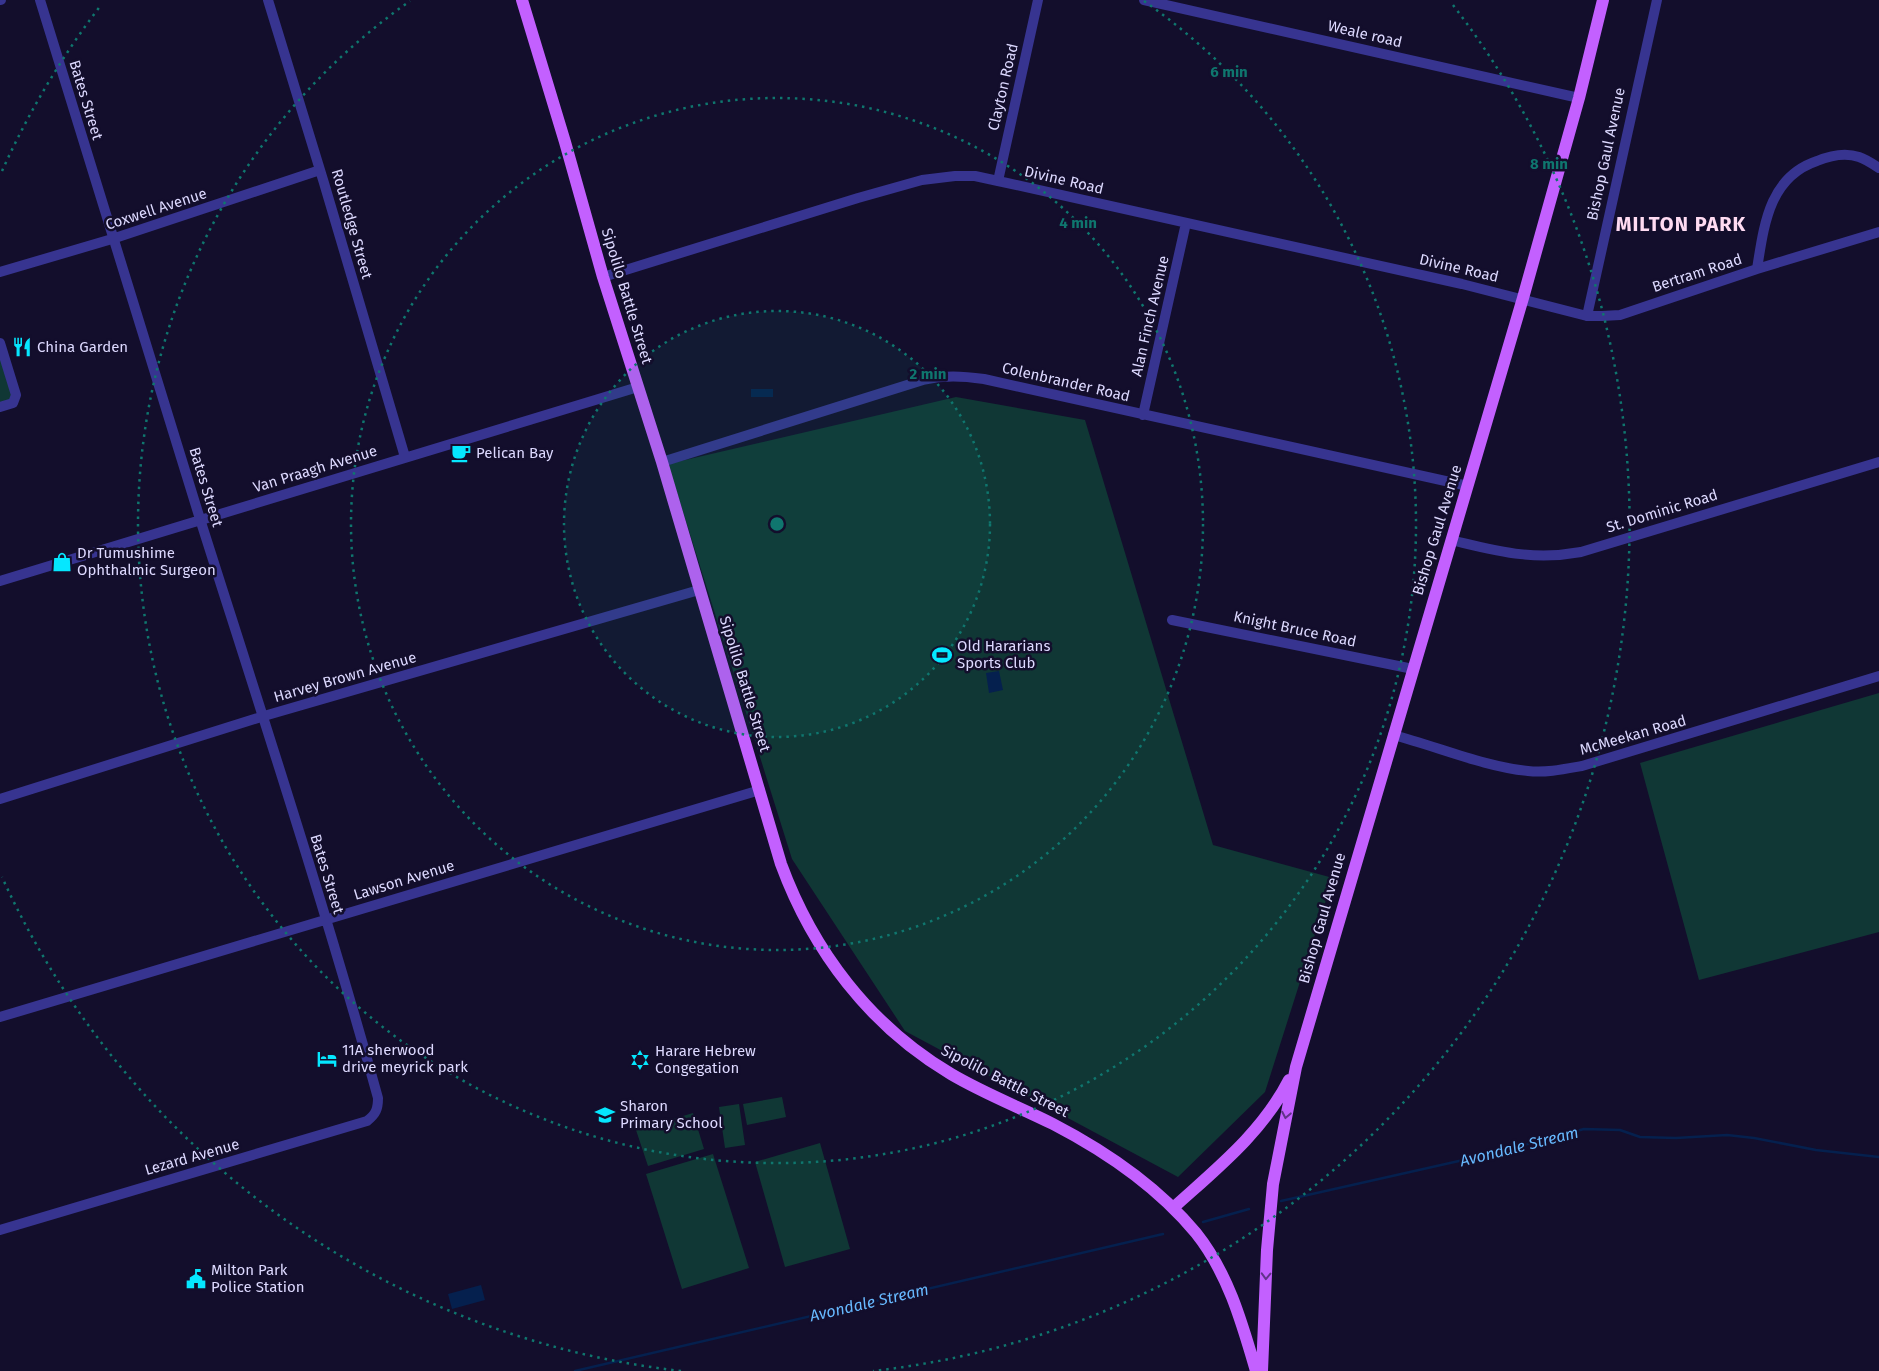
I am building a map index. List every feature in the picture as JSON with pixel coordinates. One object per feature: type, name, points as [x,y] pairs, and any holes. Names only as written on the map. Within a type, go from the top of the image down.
[{"type":"main road","name":"Sipolilo Battle Street","points":[[522,0],[603,277],[662,462],[760,790],[780,864],[796,903],[810,929],[852,991],[895,1035],[921,1055],[951,1074],[1102,1150],[1146,1184],[1173,1208]]},
{"type":"main road","name":"Bishop Gaul Avenue","points":[[1296,1067],[1523,298],[1579,98],[1603,0]]},
{"type":"main road","points":[[1256,1371],[1244,1328],[1232,1296],[1215,1262],[1197,1235],[1173,1208],[1248,1139],[1271,1111],[1296,1067]]},
{"type":"main road","points":[[1262,1371],[1267,1250],[1273,1184],[1296,1067]]},
{"type":"street","name":"Bates Street","points":[[40,0],[112,239],[264,716],[378,1098]]},
{"type":"street","name":"Routledge Street","points":[[268,0],[405,457]]},
{"type":"street","name":"Clayton Road","points":[[998,180],[1038,0]]},
{"type":"street","name":"Weale road","points":[[1144,0],[1579,98]]},
{"type":"street","name":"Bishop Gaul Avenue","points":[[1587,316],[1657,0]]},
{"type":"street","points":[[1757,269],[1768,217],[1776,194],[1788,177],[1803,165],[1833,155],[1858,156],[1879,168]]},
{"type":"street","name":"Coxwell Avenue","points":[[0,272],[112,239],[320,170]]},
{"type":"street","name":"Divine Road","points":[[603,277],[922,180],[975,176],[1523,298]]},
{"type":"street","name":"Alan Finch Avenue","points":[[1144,415],[1186,223]]},
{"type":"street","name":"Bertram Road","points":[[1523,298],[1587,316],[1620,314],[1757,269],[1879,232]]},
{"type":"street","points":[[0,343],[16,395],[13,403],[0,408]]},
{"type":"street","name":"Colenbrander Road","points":[[662,462],[823,410],[941,376],[960,375],[1468,486]]},
{"type":"street","name":"Van Praagh Avenue","points":[[0,580],[638,387]]},
{"type":"street","name":"St. Dominic Road","points":[[1451,540],[1504,552],[1533,556],[1559,556],[1879,462]]},
{"type":"street","name":"Harvey Brown Avenue","points":[[0,799],[264,716],[699,590]]},
{"type":"street","name":"Knight Bruce Road","points":[[1172,620],[1413,669]]},
{"type":"street","name":"McMeekan Road","points":[[1393,735],[1507,768],[1529,771],[1557,771],[1615,757],[1879,676]]},
{"type":"street","name":"Lawson Avenue","points":[[0,1017],[760,790]]},
{"type":"street","name":"Lezard Avenue","points":[[0,1230],[367,1121],[374,1115],[378,1106],[378,1098]]},
{"type":"green space","points":[[0,347],[16,399],[0,403]]},
{"type":"green space","name":"Old Hararians Sports Club","points":[[956,397],[1085,420],[1213,845],[1333,878],[1265,1092],[1178,1177],[905,1031],[792,859],[668,464]]},
{"type":"green space","points":[[1879,693],[1879,932],[1699,980],[1640,763]]},
{"type":"green space","points":[[782,1097],[786,1117],[747,1125],[743,1104]]},
{"type":"green space","points":[[739,1104],[745,1145],[725,1148],[719,1107]]},
{"type":"green space","points":[[693,1113],[704,1149],[648,1166],[636,1130]]},
{"type":"green space","points":[[820,1143],[850,1249],[785,1267],[755,1162]]},
{"type":"green space","points":[[713,1154],[749,1268],[682,1289],[646,1174]]},
{"type":"water","points":[[751,389],[773,389],[773,397],[751,397]]},
{"type":"water","points":[[999,671],[1003,690],[989,693],[986,673]]},
{"type":"water","points":[[481,1285],[485,1300],[452,1309],[448,1294]]},
{"type":"waterway","name":"Avondale Stream","points":[[1281,1201],[1490,1154],[1584,1129],[1620,1130],[1640,1137],[1676,1138],[1727,1135],[1754,1138],[1816,1150],[1879,1157]]},
{"type":"waterway","name":"Avondale Stream","points":[[1203,1222],[1249,1209]]},
{"type":"waterway","name":"Avondale Stream","points":[[575,1371],[1163,1234]]},
{"type":"place","name":"China Garden","points":[[22,347]]},
{"type":"place","name":"Pelican Bay","points":[[461,453]]},
{"type":"place","name":"Dr Tumushime Ophthalmic Surgeon","points":[[62,562]]},
{"type":"place","name":"Old Hararians Sports Club","points":[[942,655]]},
{"type":"place","name":"11A sherwood drive meyrick park","points":[[327,1059]]},
{"type":"place","name":"Harare Hebrew Congegation","points":[[640,1060]]},
{"type":"place","name":"Sharon Primary School","points":[[605,1115]]},
{"type":"place","name":"Milton Park Police Station","points":[[196,1279]]},
{"type":"district","name":"MILTON PARK","points":[[1681,224]]}]
